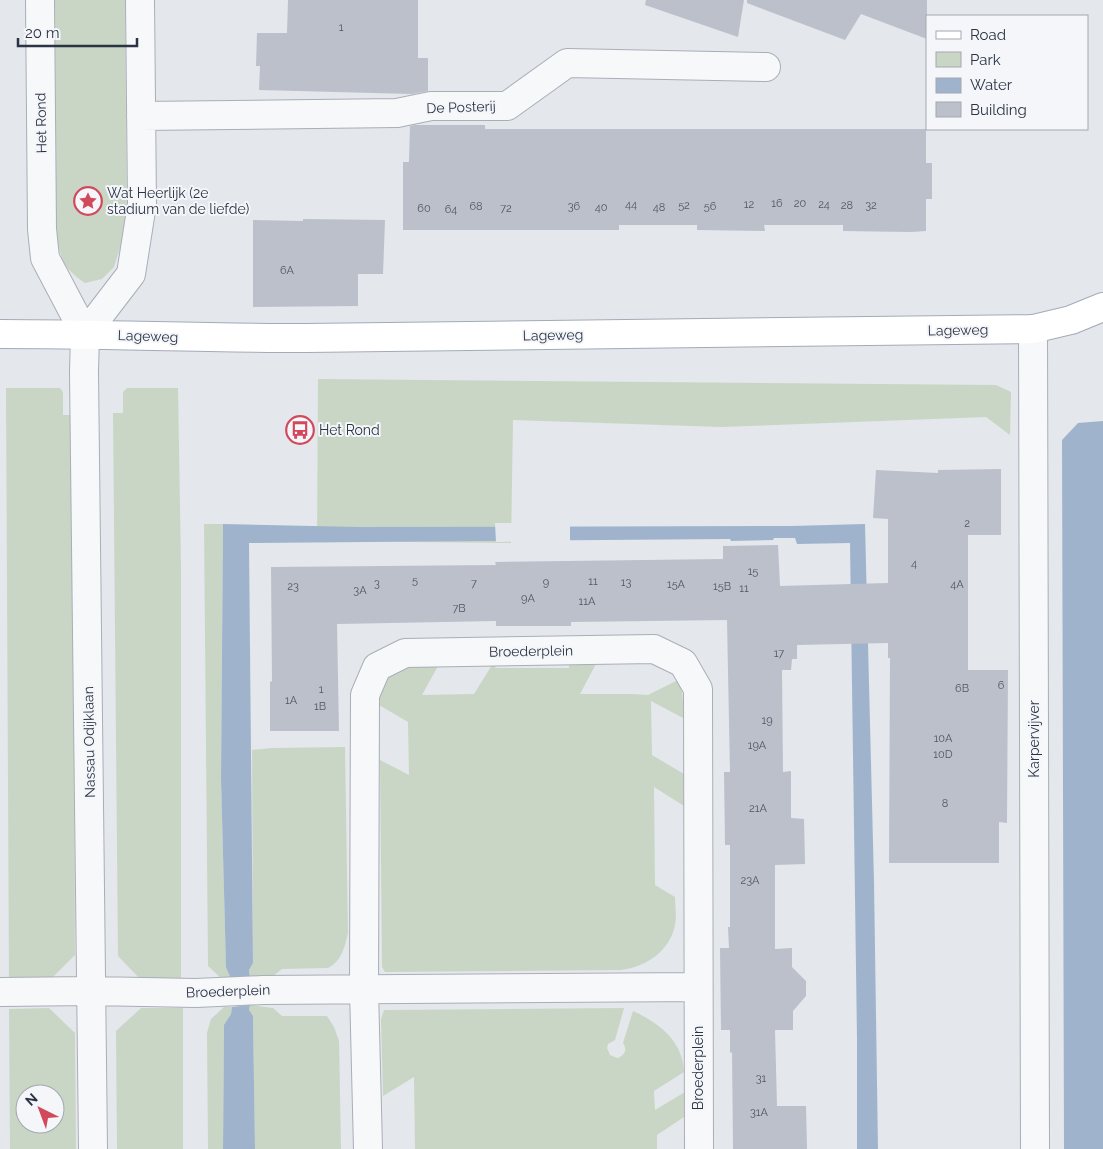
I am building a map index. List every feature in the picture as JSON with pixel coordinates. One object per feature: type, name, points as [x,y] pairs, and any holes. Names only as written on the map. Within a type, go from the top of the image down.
[{"type":"main road","name":"Lageweg","points":[[0,334],[85,334],[183,338],[306,338],[1033,329],[1071,320],[1103,308]]},
{"type":"street","name":"Het Rond","points":[[40,0],[42,229],[45,258],[85,334]]},
{"type":"street","points":[[85,334],[131,274],[142,204],[140,0]]},
{"type":"street","name":"De Posterij","points":[[141,116],[398,114],[431,106],[507,106],[566,63],[766,67]]},
{"type":"street","name":"Karpervijver","points":[[1033,329],[1035,1149]]},
{"type":"street","name":"Nassau Odijklaan","points":[[85,334],[93,1149]]},
{"type":"street","name":"Broederplein","points":[[368,1149],[364,989],[365,695],[377,667],[406,652],[654,648],[683,663],[698,689],[699,1149]]},
{"type":"street","name":"Broederplein","points":[[0,992],[196,993],[222,990],[698,987]]},
{"type":"green space","points":[[55,0],[125,0],[127,225],[114,267],[102,279],[85,283],[71,272],[63,261],[56,231]]},
{"type":"green space","points":[[318,379],[996,385],[1011,392],[1010,435],[986,417],[721,427],[513,420],[511,543],[317,541]]},
{"type":"green space","points":[[6,388],[60,388],[63,392],[63,415],[73,415],[75,955],[50,980],[9,982]]},
{"type":"green space","points":[[127,388],[178,388],[181,567],[181,982],[142,981],[118,956],[113,413],[123,413],[123,392]]},
{"type":"green space","points":[[204,524],[223,524],[221,779],[226,966],[231,979],[223,980],[208,966]]},
{"type":"green space","points":[[569,664],[596,664],[580,694],[648,695],[678,680],[680,685],[683,698],[683,718],[651,701],[652,755],[684,774],[684,806],[654,787],[655,885],[675,897],[676,922],[668,943],[656,956],[648,961],[621,970],[385,972],[382,967],[380,760],[409,775],[408,722],[379,705],[385,683],[398,671],[406,668],[438,666],[422,695],[474,694],[492,665],[496,665],[495,668],[569,668]]},
{"type":"green space","points":[[345,747],[348,933],[342,953],[337,961],[328,968],[282,969],[272,977],[250,978],[249,970],[253,963],[252,750]]},
{"type":"green space","points":[[250,1005],[273,1008],[282,1016],[327,1016],[334,1027],[339,1041],[341,1149],[255,1149],[253,1017],[249,1010]]},
{"type":"green space","points":[[224,1007],[232,1007],[231,1014],[224,1026],[223,1149],[208,1149],[207,1033],[211,1019]]},
{"type":"green space","points":[[49,1008],[75,1033],[76,1149],[10,1149],[9,1009]]},
{"type":"green space","points":[[141,1008],[183,1008],[183,1149],[117,1149],[116,1031]]},
{"type":"green space","points":[[624,1008],[615,1040],[608,1044],[607,1048],[610,1055],[617,1058],[622,1056],[625,1048],[623,1043],[633,1011],[652,1021],[668,1034],[683,1061],[684,1072],[654,1091],[655,1110],[685,1092],[687,1115],[657,1135],[657,1149],[415,1149],[414,1077],[383,1096],[381,1019],[384,1010]]},
{"type":"water","points":[[1103,421],[1103,1149],[1064,1149],[1062,440],[1078,423]]},
{"type":"water","points":[[223,524],[359,527],[791,526],[865,524],[874,882],[878,1149],[857,1149],[850,543],[797,544],[795,538],[774,538],[773,540],[731,541],[730,539],[249,543],[253,963],[249,970],[250,978],[231,979],[226,967],[221,779]]},
{"type":"water","points":[[250,1005],[249,1010],[253,1016],[255,1149],[223,1149],[224,1025],[231,1014],[232,1007]]},
{"type":"pier","points":[[495,523],[570,523],[570,541],[496,542]]},
{"type":"building","points":[[288,0],[418,0],[418,58],[428,58],[428,91],[412,94],[259,90],[260,66],[256,66],[257,33],[287,33]]},
{"type":"building","points":[[646,0],[744,0],[738,37],[645,5]]},
{"type":"building","points":[[747,0],[927,0],[926,39],[861,14],[845,40],[747,3]]},
{"type":"building","points":[[485,125],[485,129],[926,129],[926,163],[932,163],[932,199],[926,199],[926,231],[911,232],[843,231],[843,225],[764,225],[765,231],[697,230],[697,225],[619,225],[619,230],[403,230],[403,162],[409,162],[410,126]]},
{"type":"building","points":[[303,219],[385,220],[383,274],[358,274],[358,306],[253,307],[253,220],[303,221]]},
{"type":"building","points":[[1001,469],[1001,535],[968,535],[968,670],[1008,670],[1007,823],[999,822],[999,863],[889,863],[890,658],[888,658],[888,643],[797,645],[797,659],[792,659],[791,670],[782,670],[783,772],[791,771],[791,818],[804,819],[805,864],[775,865],[775,949],[792,948],[792,967],[806,981],[806,996],[793,1011],[793,1030],[775,1030],[777,1106],[806,1106],[807,1149],[733,1149],[732,1052],[730,1053],[730,1030],[721,1030],[720,948],[729,948],[728,927],[730,927],[730,845],[725,845],[724,772],[730,772],[727,620],[571,622],[571,626],[496,626],[496,621],[337,624],[339,731],[270,731],[270,682],[272,681],[271,567],[496,565],[495,562],[723,559],[723,546],[778,545],[780,586],[888,583],[888,519],[873,518],[876,470],[938,473],[938,470]]},
{"type":"place","name":"Wat Heerlijk (2e stadium van de liefde)","points":[[88,201]]},
{"type":"place","name":"Het Rond","points":[[300,430]]}]
